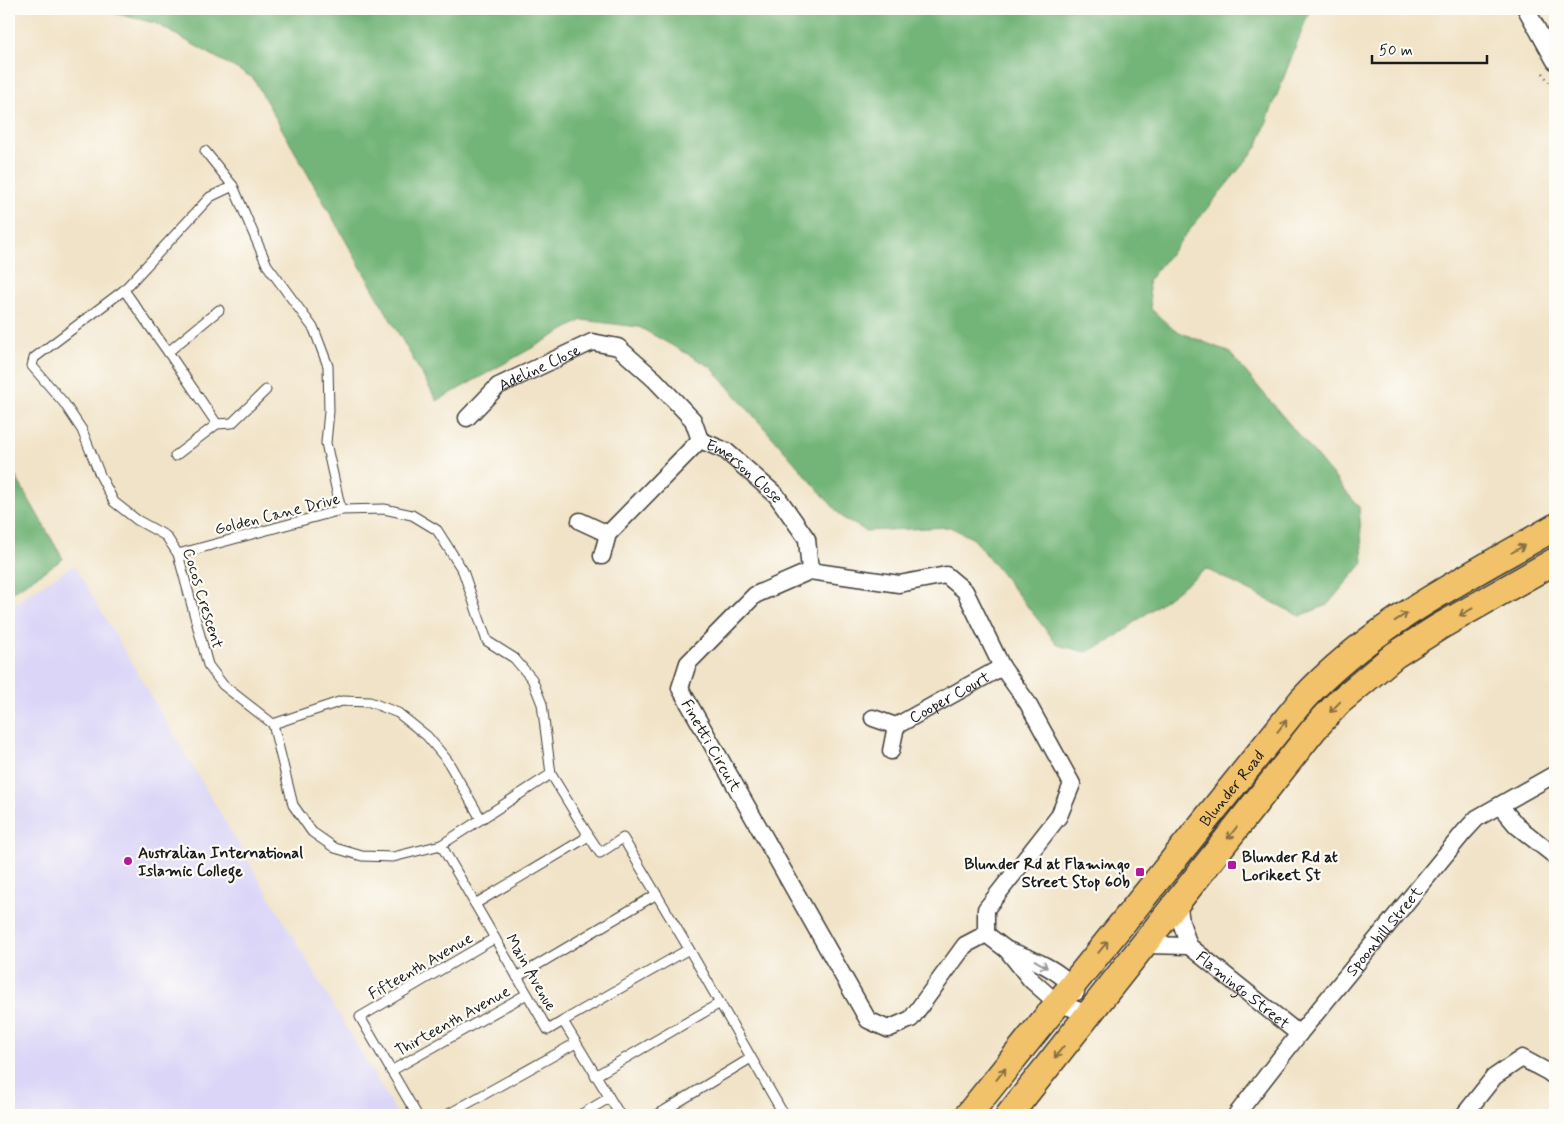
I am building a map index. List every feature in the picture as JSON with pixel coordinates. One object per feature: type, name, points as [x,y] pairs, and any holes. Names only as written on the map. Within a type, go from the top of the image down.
[{"type":"main road","name":"Blunder Road","points":[[968,1115],[1302,700],[1320,681],[1379,631],[1555,527]]},
{"type":"main road","name":"Blunder Road","points":[[1009,1115],[1314,729],[1358,685],[1395,655],[1439,627],[1555,561]]},
{"type":"street","points":[[1526,9],[1555,61]]},
{"type":"street","name":"Adeline Close","points":[[467,418],[498,386],[592,342],[618,347],[655,380],[693,420],[700,440]]},
{"type":"street","name":"Emerson Close","points":[[602,556],[608,534],[700,440],[726,451],[776,495],[807,540],[810,571]]},
{"type":"street","points":[[580,521],[608,534]]},
{"type":"street","points":[[810,571],[899,584],[946,575],[965,591],[1002,668],[1027,702],[1072,784],[1059,816],[986,908],[986,934],[1007,950],[1031,980],[1065,994]]},
{"type":"street","name":"Finetti Circuit","points":[[810,571],[755,595],[688,663],[680,688],[868,1020],[888,1029],[911,1019],[965,945],[986,934]]},
{"type":"street","name":"Cooper Court","points":[[873,718],[896,726],[1002,668]]},
{"type":"street","name":"Cooper Court","points":[[892,751],[896,726]]},
{"type":"street","name":"Spoonbill Street","points":[[1236,1115],[1299,1034],[1477,818],[1555,774]]},
{"type":"street","points":[[1500,806],[1517,826],[1555,856]]},
{"type":"street","name":"Flamingo Street","points":[[1178,902],[1181,922],[1189,946],[1299,1034]]},
{"type":"street","name":"Flamingo Street","points":[[1144,945],[1189,946]]},
{"type":"street","points":[[1007,950],[1038,961],[1065,994],[1089,1014]]},
{"type":"street","points":[[1464,1115],[1494,1077],[1522,1058],[1555,1077]]},
{"type":"lane","points":[[205,151],[233,186],[267,265],[314,329],[328,366],[329,411],[326,443],[341,510]]},
{"type":"lane","name":"Cocos Crescent","points":[[233,186],[210,197],[124,290],[34,358],[32,366],[64,402],[82,430],[100,475],[114,502],[137,520],[166,536],[178,554],[208,665],[223,685],[273,724]]},
{"type":"lane","points":[[124,290],[217,424]]},
{"type":"lane","points":[[168,352],[219,310]]},
{"type":"lane","points":[[174,456],[217,424],[232,423],[266,390]]},
{"type":"lane","name":"Golden Cane Drive","points":[[178,554],[341,510],[384,509],[412,515],[437,530],[463,571],[487,640],[514,658],[532,679],[542,704],[551,774],[600,853],[623,838],[657,894]]},
{"type":"lane","points":[[481,819],[446,760],[426,736],[398,713],[370,702],[342,701],[273,724],[292,805],[312,832],[334,848],[362,856],[393,857],[441,845],[551,774]]},
{"type":"lane","points":[[475,904],[584,839],[588,832]]},
{"type":"lane","name":"Main Avenue","points":[[441,845],[548,1030],[563,1021],[620,1115]]},
{"type":"lane","points":[[517,977],[657,894],[784,1115]]},
{"type":"lane","name":"Fifteenth Avenue","points":[[391,1071],[360,1017],[495,938]]},
{"type":"lane","points":[[563,1021],[689,949]]},
{"type":"lane","name":"Thirteenth Avenue","points":[[391,1071],[527,994]]},
{"type":"lane","points":[[596,1076],[720,1004]]},
{"type":"lane","points":[[447,1115],[576,1043]]},
{"type":"lane","points":[[657,1115],[751,1058]]},
{"type":"lane","points":[[391,1071],[416,1115]]},
{"type":"lane","points":[[580,1115],[609,1098]]},
{"type":"shaded area","name":"Australian International Islamic College","points":[[74,565],[398,1115],[9,1115],[9,607]]},
{"type":"green space","points":[[96,9],[1310,9],[1257,147],[1148,281],[1151,309],[1174,330],[1229,352],[1359,507],[1363,563],[1327,605],[1300,616],[1206,569],[1110,641],[1086,652],[1058,645],[974,539],[950,527],[866,531],[843,518],[711,367],[639,327],[582,320],[437,401],[253,78],[155,23]]},
{"type":"green space","points":[[9,465],[63,559],[9,594]]},
{"type":"place","name":"Australian International Islamic College","points":[[128,861]]},
{"type":"place","name":"Blunder Rd at Lorikeet St","points":[[1232,865]]},
{"type":"place","name":"Blunder Rd at Flamingo Street Stop 60b","points":[[1140,872]]}]
